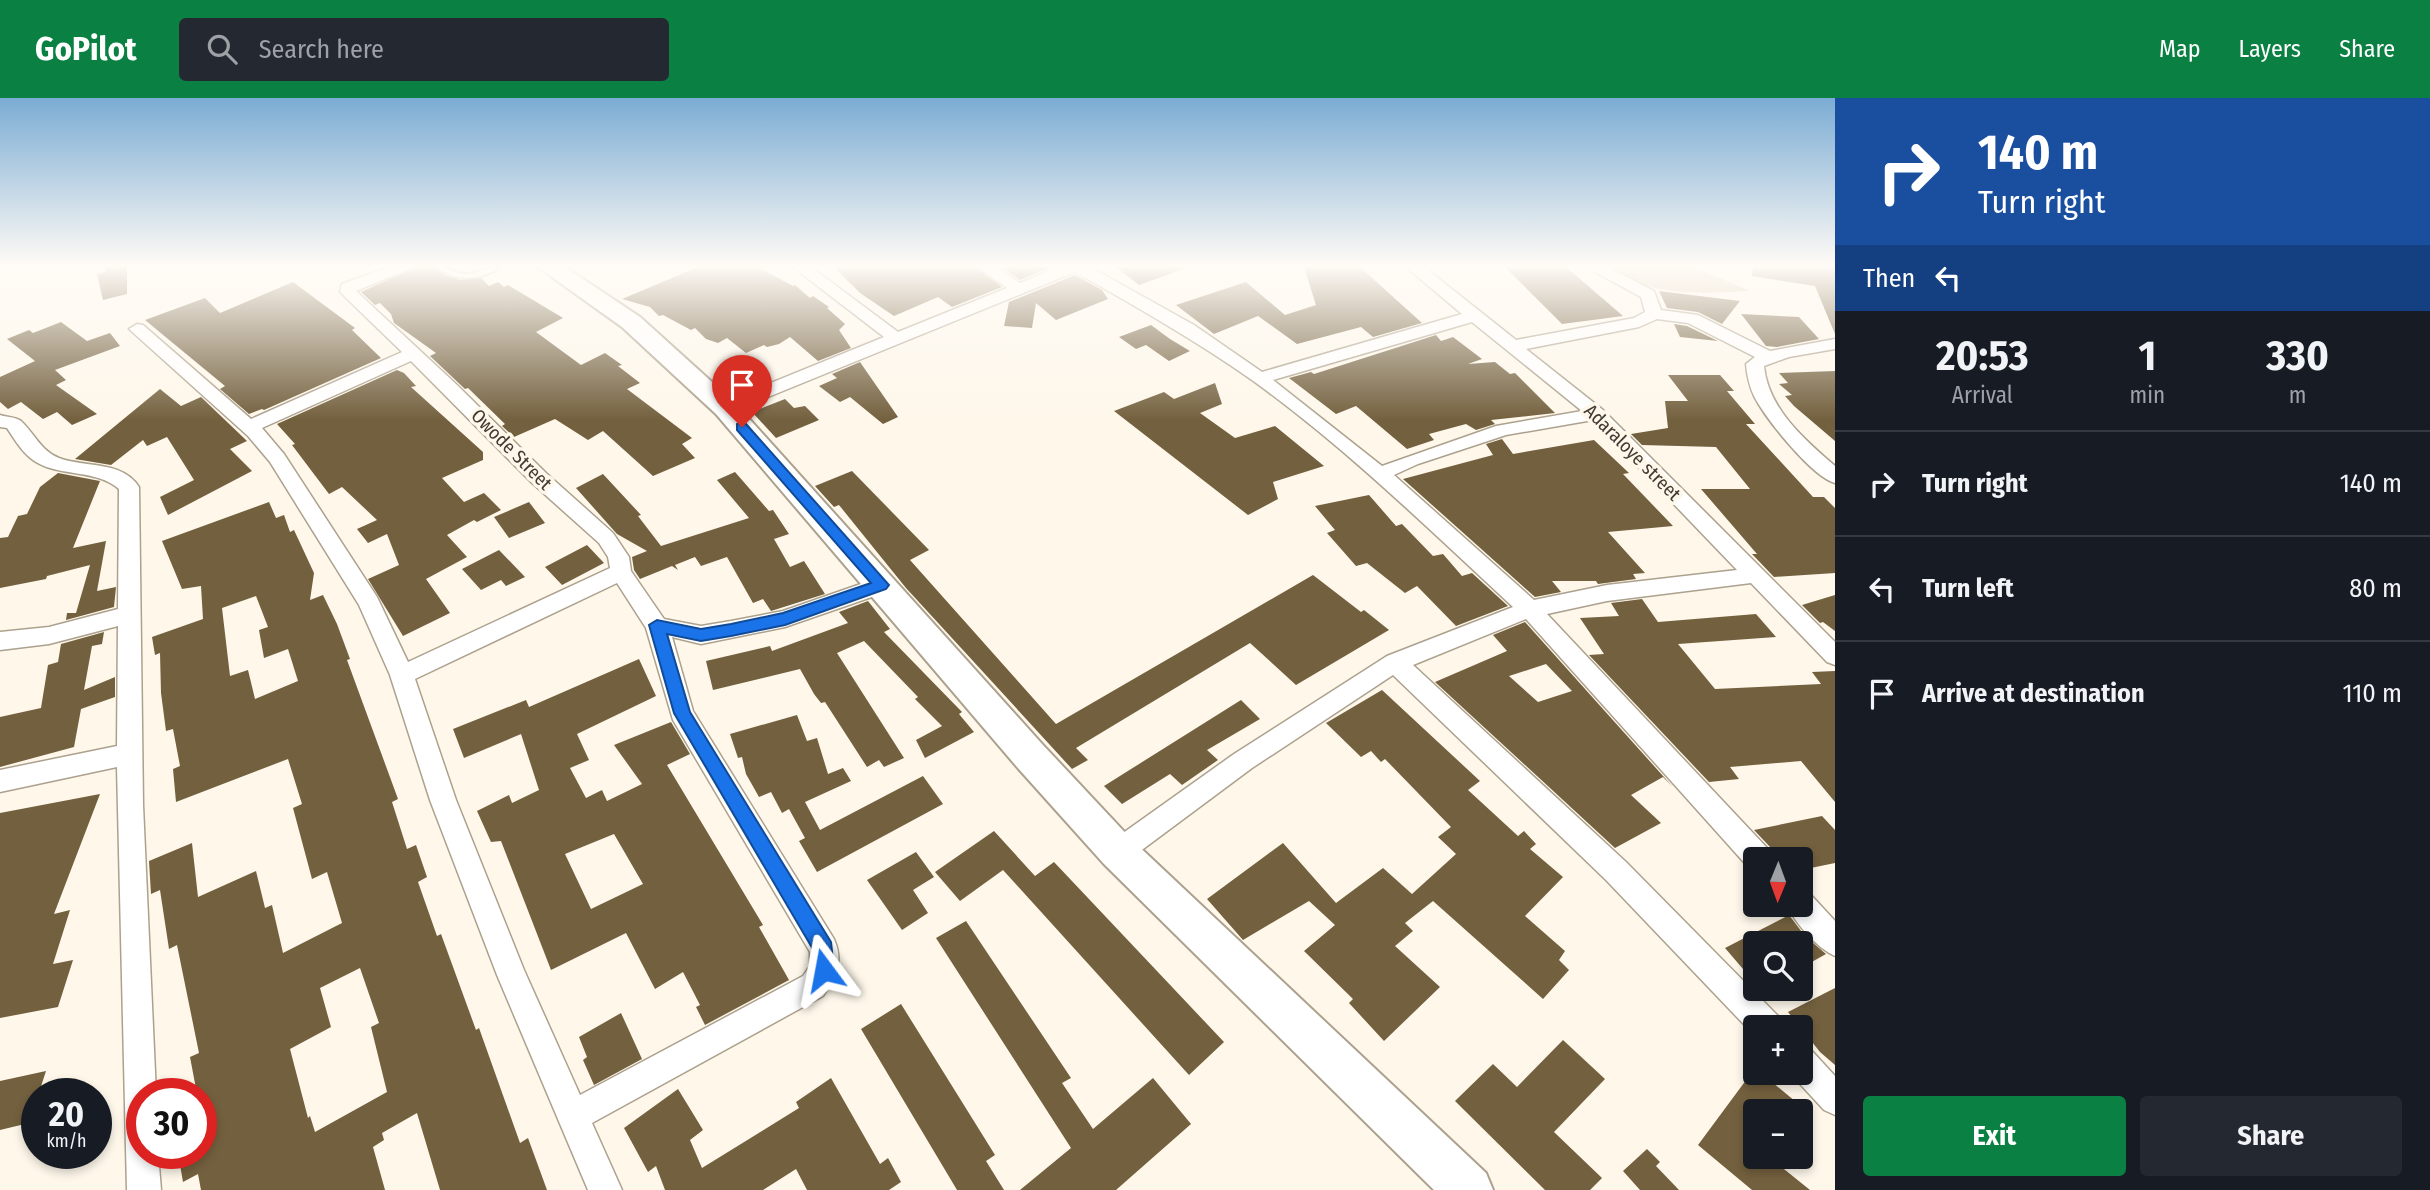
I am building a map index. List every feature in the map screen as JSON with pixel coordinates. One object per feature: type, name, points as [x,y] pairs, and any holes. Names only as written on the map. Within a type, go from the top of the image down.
[{"type":"main road","points":[[626,318],[725,408],[1021,746],[1118,852],[1469,1190]]},
{"type":"street","name":"Owode Street","points":[[375,318],[539,478],[606,538],[618,557],[621,572],[657,625]]},
{"type":"street","points":[[869,318],[896,338]]},
{"type":"street","points":[[725,408],[946,318]]},
{"type":"street","points":[[1167,318],[1260,377],[1380,474],[1531,609],[1748,847]]},
{"type":"street","points":[[1260,377],[1466,318]]},
{"type":"street","name":"Adaraloye street","points":[[1476,318],[1597,414],[1835,656]]},
{"type":"street","points":[[1513,346],[1639,322],[1647,318]]},
{"type":"street","points":[[1692,318],[1770,358]]},
{"type":"street","points":[[137,329],[250,427],[277,458],[369,603],[402,675],[443,800],[512,975],[605,1190]]},
{"type":"street","points":[[1835,344],[1797,349],[1770,358],[1755,364],[1754,374],[1760,392],[1802,447],[1835,477]]},
{"type":"street","points":[[250,427],[413,354]]},
{"type":"street","points":[[1380,474],[1411,460],[1503,430],[1597,414]]},
{"type":"street","points":[[0,421],[13,424],[30,448],[43,458],[59,465],[107,475],[124,481],[130,487],[129,754],[138,1078]]},
{"type":"street","points":[[402,675],[621,572]]},
{"type":"street","points":[[1118,852],[1243,761],[1395,662],[1531,609],[1607,593],[1756,575]]},
{"type":"street","points":[[573,1116],[813,986],[824,970],[824,949],[682,713],[657,625],[701,635],[731,630],[785,619],[881,585]]},
{"type":"street","points":[[0,641],[65,632],[130,614]]},
{"type":"street","points":[[1395,662],[1616,871],[1755,1015]]},
{"type":"street","points":[[0,781],[129,754]]},
{"type":"street","points":[[1813,917],[1835,942]]},
{"type":"street","points":[[1813,1075],[1835,1099]]},
{"type":"street","points":[[143,1169],[144,1190]]},
{"type":"building","points":[[341,318],[355,328],[352,330],[381,358],[264,410],[249,414],[220,389],[225,386],[145,320]]},
{"type":"building","points":[[392,318],[563,318],[536,332],[581,365],[605,353],[622,365],[618,366],[640,383],[627,389],[692,438],[682,444],[695,458],[653,476],[603,431],[588,440],[555,419],[514,437],[502,426],[505,424],[468,388],[465,389],[430,356],[436,353],[394,323]]},
{"type":"building","points":[[669,318],[838,318],[845,324],[839,330],[851,348],[818,361],[790,337],[779,344],[767,347],[764,345],[746,353],[727,338],[718,343],[706,339],[695,328],[691,330]]},
{"type":"building","points":[[1006,318],[1034,318],[1032,328],[1004,326]]},
{"type":"building","points":[[1193,318],[1253,318],[1214,334]]},
{"type":"building","points":[[1261,318],[1416,318],[1422,323],[1373,337],[1361,327],[1297,344]]},
{"type":"building","points":[[1556,318],[1608,318],[1562,324]]},
{"type":"building","points":[[1710,318],[1727,318],[1722,324]]},
{"type":"building","points":[[1744,318],[1800,318],[1819,339],[1777,347],[1766,346]]},
{"type":"building","points":[[1828,318],[1835,318],[1835,334]]},
{"type":"building","points":[[61,322],[87,341],[110,333],[120,346],[55,370],[66,380],[56,385],[97,414],[72,425],[57,412],[43,419],[21,402],[8,409],[0,402],[0,377],[35,361],[7,339]]},
{"type":"building","points":[[1674,324],[1687,326],[1718,341],[1680,337]]},
{"type":"building","points":[[1151,325],[1190,351],[1169,361],[1146,345],[1136,349],[1119,337]]},
{"type":"building","points":[[1436,335],[1441,341],[1453,337],[1482,359],[1468,364],[1495,362],[1510,374],[1515,373],[1555,413],[1491,420],[1495,424],[1476,430],[1466,424],[1429,434],[1434,440],[1407,449],[1356,406],[1336,414],[1289,378],[1311,372],[1314,374]]},
{"type":"building","points":[[860,362],[898,417],[883,424],[850,397],[840,402],[819,386],[837,378],[832,374]]},
{"type":"building","points":[[397,370],[404,373],[416,386],[411,387],[483,452],[483,460],[442,478],[464,502],[484,493],[501,510],[477,522],[474,520],[447,535],[467,557],[426,579],[450,613],[403,636],[368,579],[399,565],[387,534],[368,543],[357,529],[377,520],[342,487],[329,494],[292,445],[295,444],[277,424]]},
{"type":"building","points":[[1835,371],[1835,441],[1785,396],[1792,395],[1779,384],[1788,383],[1779,373]]},
{"type":"building","points":[[1668,375],[1720,375],[1734,391],[1727,391],[1755,424],[1746,424],[1813,497],[1824,497],[1835,508],[1835,573],[1774,577],[1752,554],[1757,554],[1701,489],[1750,489],[1716,447],[1642,445],[1631,434],[1668,428],[1665,401],[1688,401]]},
{"type":"building","points":[[1215,383],[1222,404],[1200,413],[1235,438],[1275,426],[1324,466],[1273,482],[1278,499],[1248,515],[1114,411],[1164,392],[1174,399]]},
{"type":"building","points":[[160,389],[181,406],[201,397],[247,441],[230,449],[252,471],[168,515],[160,497],[194,480],[167,437],[147,446],[143,440],[111,465],[75,459]]},
{"type":"building","points":[[785,399],[794,408],[805,406],[819,420],[776,438],[752,412]]},
{"type":"building","points":[[1502,439],[1513,454],[1594,440],[1629,473],[1623,474],[1673,526],[1608,532],[1645,573],[1633,574],[1636,579],[1598,584],[1596,581],[1552,581],[1561,592],[1535,597],[1403,479],[1493,455],[1486,444]]},
{"type":"building","points":[[852,471],[929,550],[910,560],[1056,724],[1313,575],[1389,630],[1296,685],[1250,643],[1076,748],[1088,760],[1072,769],[906,588],[839,505],[834,507],[815,486]]},
{"type":"building","points":[[735,472],[769,511],[773,510],[789,534],[774,539],[790,567],[804,561],[825,594],[771,611],[763,599],[753,603],[727,557],[701,566],[695,557],[675,565],[678,570],[672,566],[640,579],[634,570],[632,557],[647,551],[617,534],[576,488],[603,474],[641,515],[638,516],[661,546],[749,518],[717,480]]},
{"type":"building","points":[[58,473],[100,481],[73,548],[106,541],[97,591],[116,587],[114,607],[66,620],[67,613],[76,613],[90,565],[47,576],[46,579],[0,588],[0,538],[8,537],[18,516],[27,514],[40,487]]},
{"type":"building","points":[[1369,495],[1396,526],[1402,524],[1433,556],[1443,554],[1462,576],[1472,573],[1508,606],[1456,626],[1417,586],[1405,593],[1367,563],[1356,566],[1327,533],[1335,530],[1315,506]]},
{"type":"building","points":[[269,502],[276,518],[284,515],[290,532],[294,530],[314,573],[310,600],[323,595],[337,624],[350,659],[347,660],[398,799],[392,802],[407,849],[416,845],[427,877],[418,882],[437,936],[441,934],[476,1030],[479,1028],[520,1143],[528,1138],[547,1190],[440,1190],[417,1113],[382,1133],[384,1140],[373,1147],[385,1190],[201,1190],[198,1174],[183,1182],[181,1169],[217,1169],[217,1078],[194,1078],[190,1057],[199,1053],[177,945],[169,949],[160,890],[151,894],[149,861],[192,843],[198,897],[256,871],[265,908],[272,905],[283,953],[342,923],[327,872],[312,879],[293,808],[302,804],[288,759],[176,802],[173,769],[180,766],[173,729],[166,731],[160,653],[155,655],[152,637],[203,619],[201,586],[182,589],[162,541]],"holes":[[[256,596],[268,627],[259,630],[264,658],[288,649],[298,681],[255,699],[248,670],[230,676],[222,608]],[[360,968],[379,1023],[371,1027],[387,1092],[315,1132],[310,1116],[308,1118],[290,1049],[331,1027],[320,988]]]},
{"type":"building","points":[[529,502],[545,523],[509,538],[494,517]]},
{"type":"building","points":[[587,545],[604,563],[562,585],[545,567]]},
{"type":"building","points":[[499,550],[525,577],[506,586],[501,580],[481,590],[462,569]]},
{"type":"building","points":[[1835,595],[1835,631],[1823,622],[1820,623],[1802,605]]},
{"type":"building","points":[[1642,599],[1658,622],[1756,614],[1776,637],[1678,644],[1715,689],[1821,684],[1812,672],[1835,671],[1835,802],[1801,761],[1730,767],[1739,779],[1709,782],[1589,655],[1604,654],[1580,618],[1619,616],[1611,603]]},
{"type":"building","points":[[868,601],[890,629],[884,632],[962,712],[959,714],[974,732],[925,758],[916,740],[942,726],[864,641],[837,653],[904,758],[884,767],[879,760],[867,767],[825,702],[821,703],[814,694],[800,669],[713,690],[706,661],[770,646],[772,651],[848,623],[839,612]]},
{"type":"building","points":[[1525,622],[1672,786],[1663,777],[1631,795],[1661,823],[1615,848],[1435,682],[1507,651],[1493,635]],"holes":[[[1546,664],[1572,691],[1538,702],[1509,676]]]},
{"type":"building","points":[[104,632],[102,644],[92,646],[84,690],[115,677],[115,697],[81,709],[74,747],[0,767],[0,717],[41,708],[48,665],[58,662],[61,644]]},
{"type":"building","points":[[639,659],[656,696],[577,734],[589,760],[570,768],[586,798],[602,790],[607,801],[642,784],[614,745],[671,722],[690,754],[667,765],[763,925],[759,927],[789,980],[705,1025],[696,1007],[700,1005],[683,972],[655,989],[626,933],[551,970],[501,841],[491,842],[477,811],[509,795],[512,803],[539,790],[521,734],[464,758],[453,729],[526,700],[529,707]],"holes":[[[614,834],[643,884],[591,909],[565,854]]]},
{"type":"building","points":[[1382,690],[1480,781],[1468,790],[1518,836],[1524,831],[1536,844],[1530,849],[1563,877],[1525,916],[1565,951],[1559,960],[1569,970],[1543,999],[1433,901],[1405,923],[1413,931],[1395,946],[1440,987],[1384,1041],[1349,1003],[1353,999],[1304,951],[1335,925],[1309,901],[1243,940],[1207,899],[1283,843],[1336,903],[1383,868],[1412,894],[1456,854],[1438,837],[1451,827],[1385,759],[1381,762],[1371,751],[1361,757],[1326,723]]},
{"type":"building","points":[[1241,700],[1260,719],[1207,750],[1218,760],[1182,785],[1170,774],[1122,804],[1104,786]]},
{"type":"building","points":[[797,715],[807,741],[817,738],[828,774],[843,768],[851,781],[805,802],[820,830],[923,776],[943,804],[817,872],[799,841],[805,838],[789,809],[782,813],[771,792],[759,797],[746,774],[742,757],[738,758],[730,734]]},
{"type":"building","points":[[100,794],[54,914],[70,910],[53,964],[73,960],[58,1007],[0,1018],[0,813]]},
{"type":"building","points":[[1822,816],[1835,830],[1835,863],[1813,868],[1813,847],[1770,847],[1754,830]]},
{"type":"building","points":[[994,831],[1035,876],[1054,862],[1224,1042],[1189,1075],[1003,870],[960,901],[935,872]]},
{"type":"building","points":[[916,852],[934,877],[913,890],[928,913],[902,930],[867,880]]},
{"type":"building","points":[[1785,917],[1791,917],[1801,931],[1758,931]]},
{"type":"building","points":[[966,921],[1071,1078],[1062,1083],[1093,1129],[1153,1078],[1191,1124],[1116,1190],[1020,1190],[1071,1148],[936,938]]},
{"type":"building","points":[[1743,939],[1743,969],[1725,948]]},
{"type":"building","points":[[1813,943],[1826,954],[1813,961]]},
{"type":"building","points":[[1835,988],[1835,1065],[1813,1043],[1813,1015],[1790,1015],[1788,1012]]},
{"type":"building","points":[[901,1004],[995,1155],[986,1161],[1004,1190],[957,1190],[861,1029]]},
{"type":"building","points":[[621,1013],[642,1059],[594,1085],[583,1060],[587,1057],[579,1037]]},
{"type":"building","points":[[1563,1040],[1605,1079],[1554,1132],[1602,1178],[1590,1190],[1545,1190],[1455,1101],[1493,1064],[1517,1087]]},
{"type":"building","points":[[46,1071],[44,1078],[21,1078],[21,1125],[0,1130],[0,1081]]},
{"type":"building","points":[[831,1078],[880,1164],[888,1158],[901,1182],[889,1190],[807,1190],[796,1169],[763,1190],[665,1190],[656,1166],[648,1172],[624,1128],[678,1089],[703,1130],[690,1140],[702,1168],[799,1108],[796,1102]]},
{"type":"building","points":[[1743,1084],[1776,1085],[1792,1099],[1743,1099],[1743,1169],[1784,1169],[1810,1190],[1752,1190],[1698,1145]]},
{"type":"building","points":[[1647,1149],[1660,1162],[1656,1166],[1679,1190],[1640,1190],[1623,1171]]},
{"type":"route","points":[[742,427],[881,585],[785,619],[731,630],[701,635],[678,632],[657,625],[682,713],[824,949],[824,970]]}]
